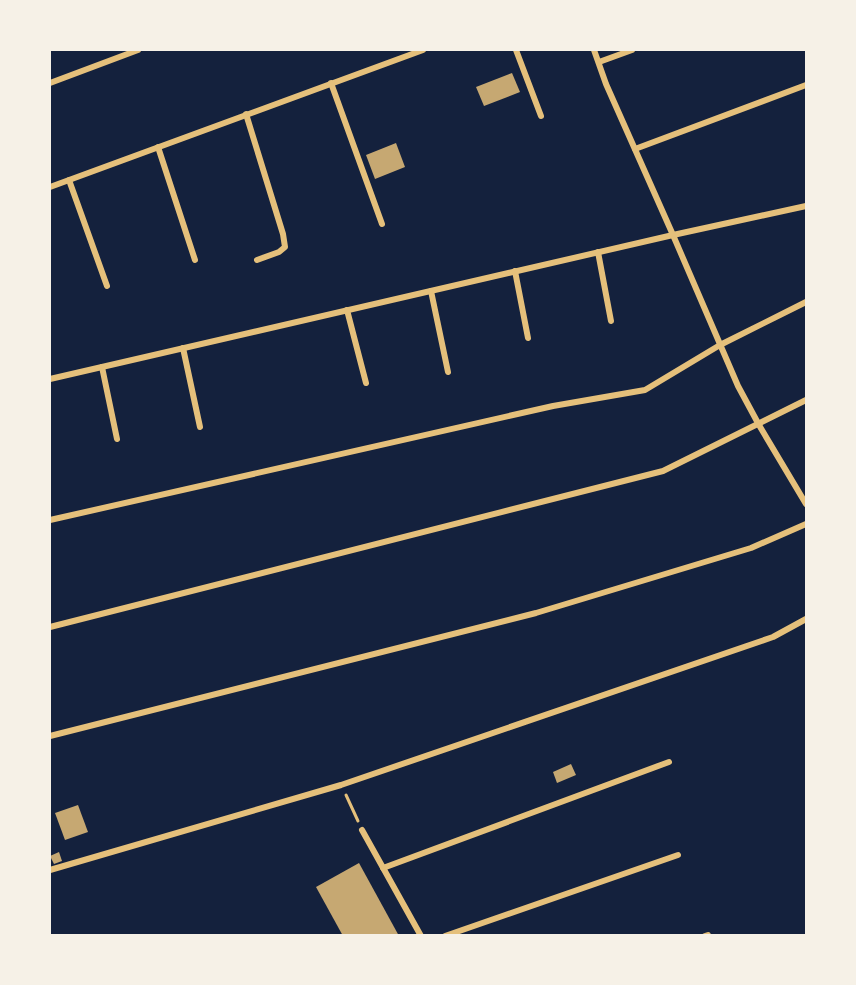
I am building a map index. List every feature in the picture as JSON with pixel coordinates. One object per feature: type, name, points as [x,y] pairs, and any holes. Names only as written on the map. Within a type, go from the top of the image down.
[{"type":"street","points":[[50,83],[138,50]]},
{"type":"street","points":[[50,187],[423,50]]},
{"type":"street","points":[[516,50],[541,116]]},
{"type":"street","points":[[594,50],[606,84],[738,386],[807,504]]},
{"type":"street","points":[[599,62],[632,50]]},
{"type":"street","points":[[331,83],[382,224]]},
{"type":"street","points":[[635,148],[807,85]]},
{"type":"street","points":[[246,114],[285,247],[279,252],[257,260]]},
{"type":"street","points":[[158,147],[195,260]]},
{"type":"street","points":[[69,180],[107,286]]},
{"type":"street","points":[[50,379],[514,271],[807,206]]},
{"type":"street","points":[[598,252],[611,321]]},
{"type":"street","points":[[514,271],[528,338]]},
{"type":"street","points":[[431,291],[448,372]]},
{"type":"street","points":[[50,520],[553,406],[645,390],[720,345],[807,302]]},
{"type":"street","points":[[347,310],[366,383]]},
{"type":"street","points":[[183,348],[200,428]]},
{"type":"street","points":[[102,367],[117,439]]},
{"type":"street","points":[[50,627],[663,471],[807,400]]},
{"type":"street","points":[[50,736],[536,613],[751,548],[807,524]]},
{"type":"street","points":[[50,870],[341,785],[773,637],[807,619]]},
{"type":"street","points":[[383,868],[669,762]]},
{"type":"street","points":[[362,830],[422,936]]},
{"type":"street","points":[[446,936],[678,855]]},
{"type":"path","points":[[341,785],[362,830]]},
{"type":"building","points":[[512,73],[520,92],[484,106],[476,87]]},
{"type":"building","points":[[396,143],[405,167],[375,179],[366,155]]},
{"type":"building","points":[[571,764],[576,775],[557,783],[553,772]]},
{"type":"building","points":[[78,805],[88,832],[65,840],[55,813]]},
{"type":"building","points":[[59,852],[62,861],[54,864],[50,856]]},
{"type":"building","points":[[359,863],[399,936],[343,936],[316,887]]}]
